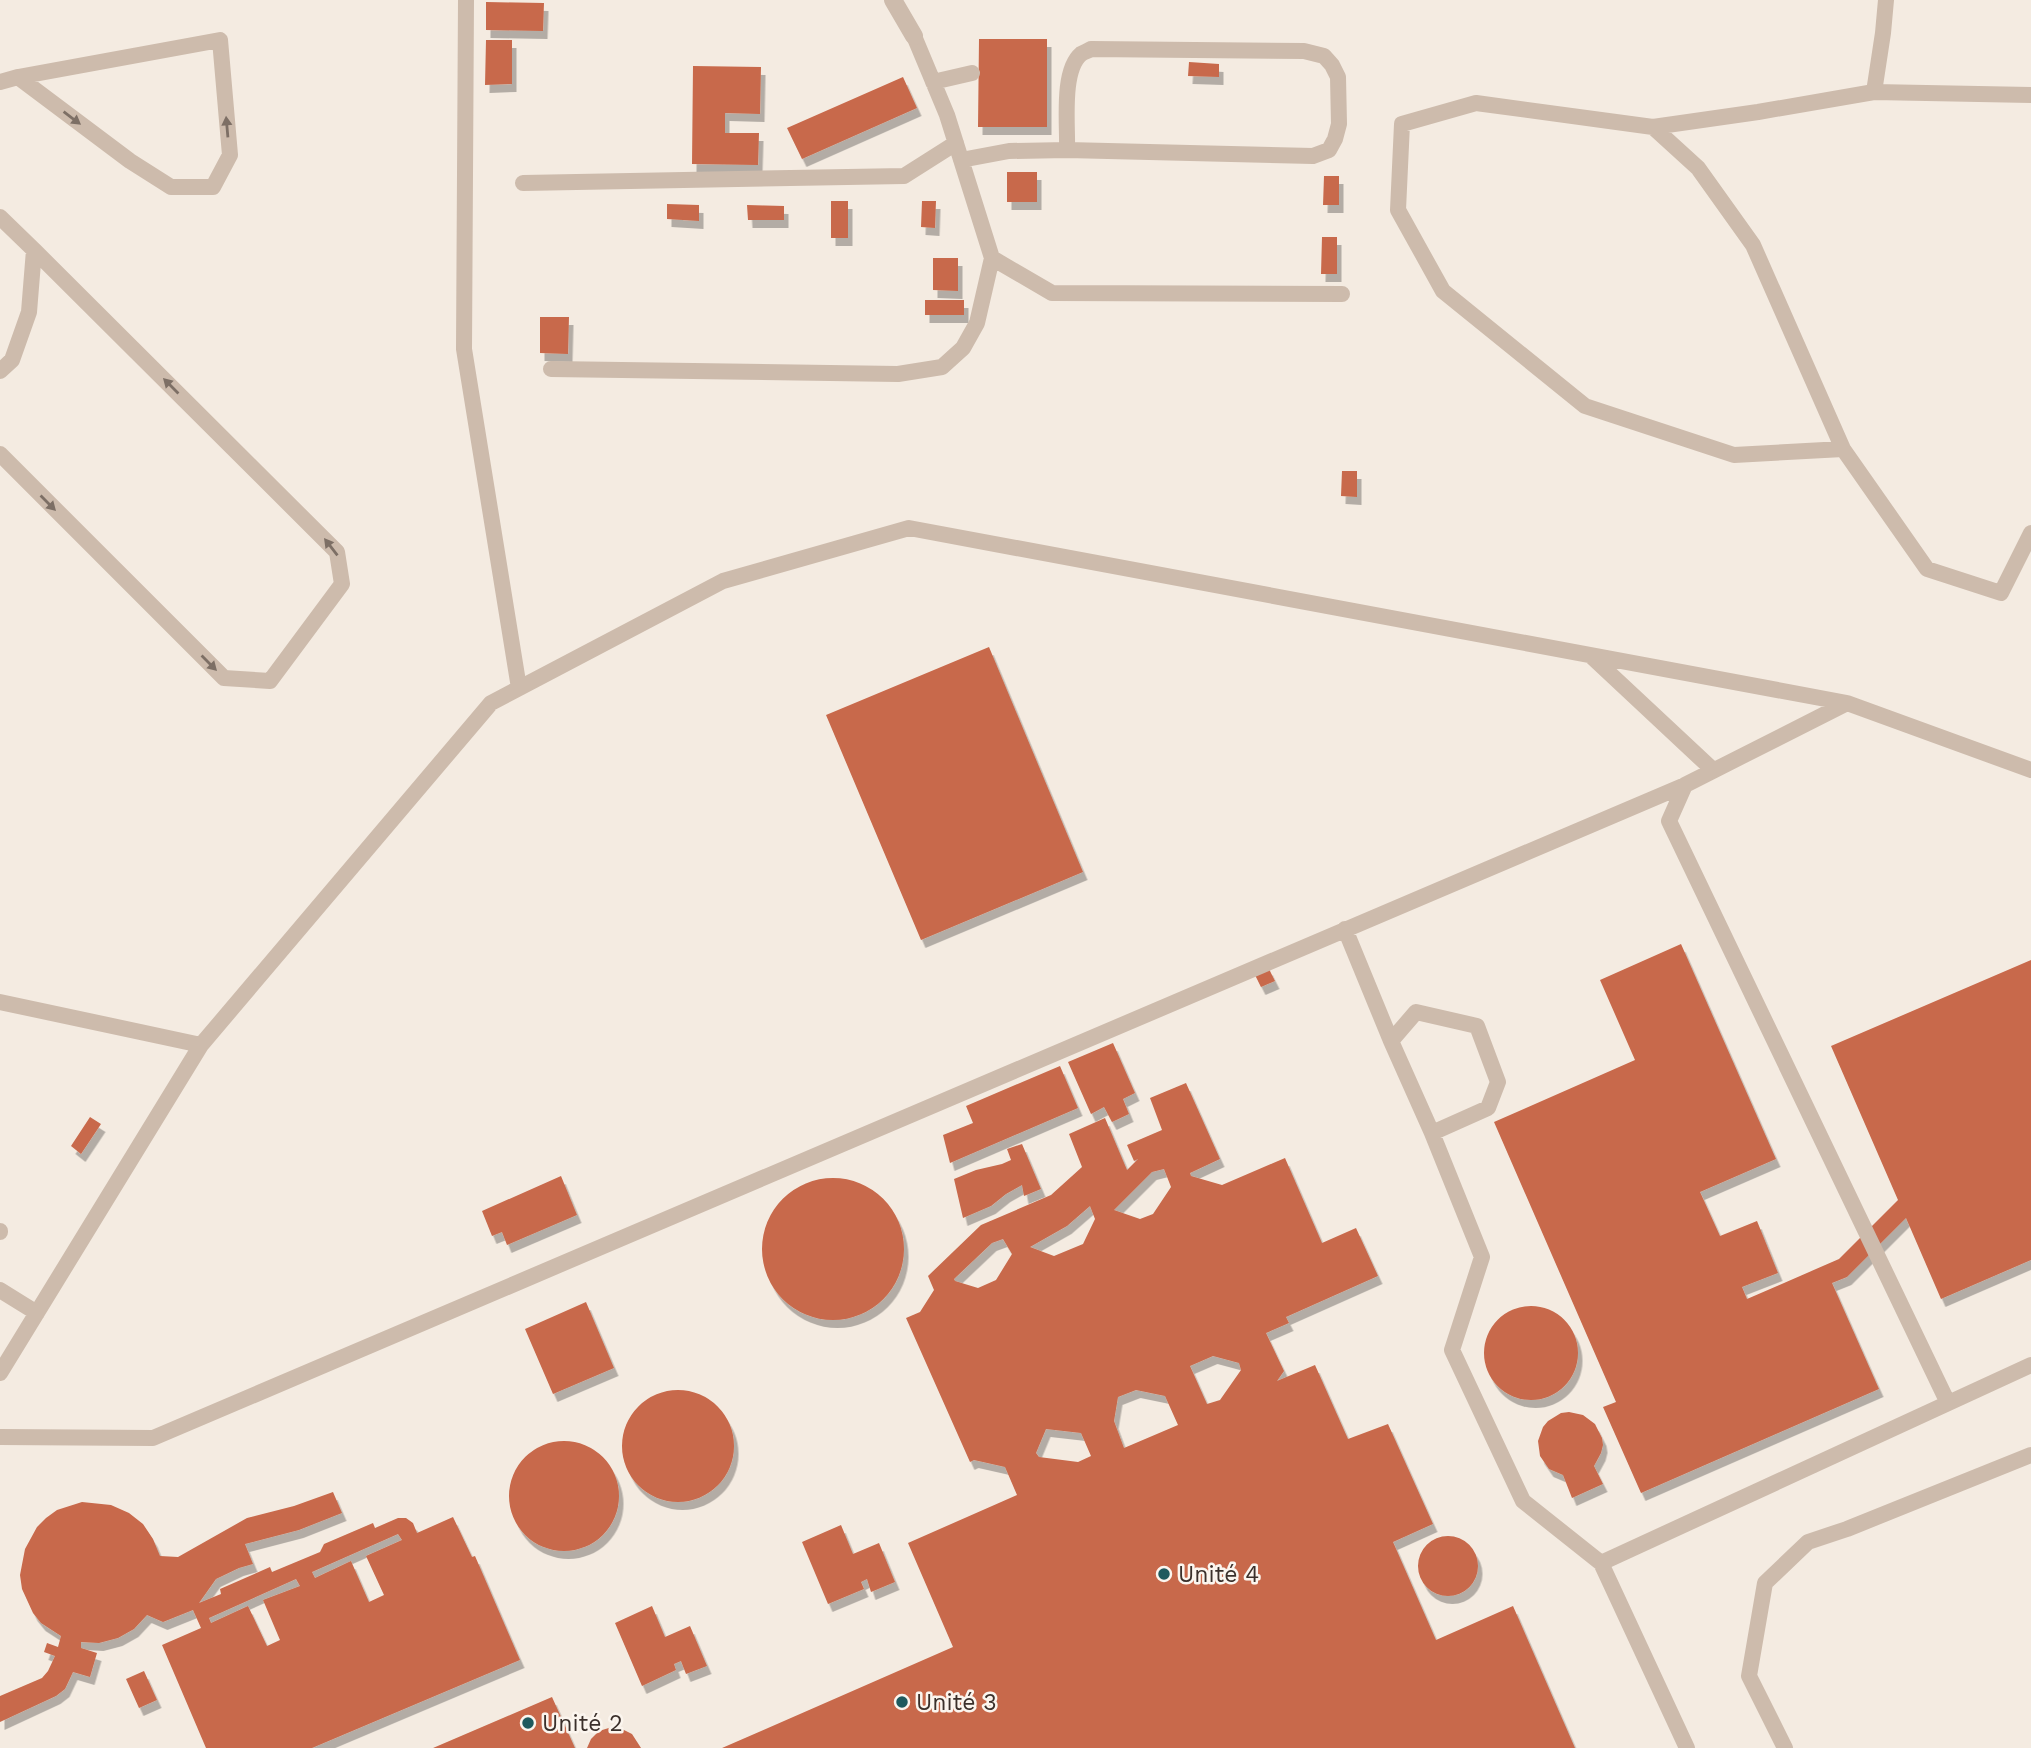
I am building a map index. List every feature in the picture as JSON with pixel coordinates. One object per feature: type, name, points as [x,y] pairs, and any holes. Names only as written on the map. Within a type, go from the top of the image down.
[{"type":"street","points":[[893,0],[914,36]]},
{"type":"lane","points":[[466,0],[464,349],[519,688]]},
{"type":"lane","points":[[1874,92],[1885,0]]},
{"type":"lane","points":[[551,369],[898,374],[942,367],[963,348],[977,323],[992,258],[947,115],[914,36]]},
{"type":"lane","points":[[0,82],[18,77],[220,40],[230,155],[213,187],[171,187],[130,161],[18,77]]},
{"type":"lane","points":[[961,160],[1009,150],[1313,156],[1329,150],[1335,139],[1339,124],[1338,77],[1324,56],[1304,51],[1091,49],[1081,54],[1071,70],[1068,83],[1068,150]]},
{"type":"lane","points":[[933,82],[972,73]]},
{"type":"lane","points":[[1843,449],[1734,456],[1585,406],[1443,291],[1398,211],[1402,124],[1476,103],[1653,127],[1874,92],[2031,96]]},
{"type":"lane","points":[[1653,127],[1698,167],[1754,245],[1843,449],[1927,569],[2001,593],[2031,533]]},
{"type":"lane","points":[[523,183],[904,176],[956,142]]},
{"type":"lane","points":[[0,217],[337,552],[342,584],[270,681],[224,678],[0,454]]},
{"type":"lane","points":[[0,371],[12,360],[29,312],[34,250]]},
{"type":"lane","points":[[992,258],[1052,293],[1342,294]]},
{"type":"lane","points":[[0,1373],[201,1045],[491,703],[723,582],[909,528],[1847,703],[2031,770]]},
{"type":"lane","points":[[1591,656],[1713,771]]},
{"type":"lane","points":[[0,1437],[152,1438],[1685,785],[1847,703]]},
{"type":"lane","points":[[1685,785],[1669,821],[1948,1403]]},
{"type":"lane","points":[[1345,929],[1482,1257],[1451,1350],[1522,1501],[1601,1563],[1687,1748]]},
{"type":"lane","points":[[0,1002],[201,1045]]},
{"type":"lane","points":[[1391,1041],[1416,1012],[1477,1026],[1498,1082],[1488,1108],[1432,1133]]},
{"type":"lane","points":[[0,1290],[37,1313]]},
{"type":"lane","points":[[1601,1563],[2031,1365]]},
{"type":"lane","points":[[1785,1748],[1749,1676],[1765,1583],[1808,1542],[2031,1455]]},
{"type":"building","points":[[486,2],[544,3],[543,31],[486,30]]},
{"type":"building","points":[[979,39],[1047,39],[1047,127],[978,127]]},
{"type":"building","points":[[486,40],[512,40],[512,84],[485,85]]},
{"type":"building","points":[[1189,62],[1219,64],[1219,77],[1188,76]]},
{"type":"building","points":[[693,66],[761,67],[760,114],[725,113],[725,133],[759,133],[758,165],[692,164]]},
{"type":"building","points":[[903,77],[917,108],[802,159],[787,128]]},
{"type":"building","points":[[1007,172],[1037,172],[1037,202],[1007,202]]},
{"type":"building","points":[[1324,176],[1339,176],[1339,205],[1323,205]]},
{"type":"building","points":[[831,201],[848,201],[848,238],[831,238]]},
{"type":"building","points":[[922,201],[936,201],[935,228],[921,227]]},
{"type":"building","points":[[667,204],[699,205],[699,221],[667,219]]},
{"type":"building","points":[[747,205],[784,206],[784,220],[748,220]]},
{"type":"building","points":[[1322,237],[1337,237],[1337,274],[1321,274]]},
{"type":"building","points":[[933,258],[958,258],[958,291],[933,290]]},
{"type":"building","points":[[925,300],[964,300],[964,315],[925,315]]},
{"type":"building","points":[[540,317],[569,317],[568,354],[540,353]]},
{"type":"building","points":[[1342,471],[1357,471],[1357,497],[1341,496]]},
{"type":"building","points":[[989,647],[1083,872],[921,940],[826,715]]},
{"type":"building","points":[[1681,944],[1776,1159],[1700,1192],[1720,1236],[1757,1221],[1778,1273],[1742,1287],[1747,1299],[1839,1259],[1898,1200],[1831,1046],[2031,960],[2031,1260],[1941,1299],[1906,1218],[1847,1277],[1832,1283],[1879,1389],[1641,1493],[1603,1407],[1616,1402],[1494,1122],[1635,1060],[1600,980]]},
{"type":"building","points":[[1268,967],[1275,981],[1261,987],[1254,973]]},
{"type":"building","points":[[1113,1043],[1135,1093],[1123,1099],[1129,1114],[1112,1122],[1104,1107],[1091,1114],[1068,1062]]},
{"type":"building","points":[[1060,1066],[1078,1108],[950,1163],[943,1135],[973,1123],[966,1106]]},
{"type":"building","points":[[1186,1083],[1220,1159],[1190,1173],[1191,1176],[1222,1185],[1285,1158],[1322,1243],[1356,1228],[1378,1276],[1286,1317],[1289,1323],[1266,1333],[1284,1371],[1277,1381],[1315,1365],[1348,1439],[1388,1424],[1433,1524],[1393,1542],[1436,1640],[1513,1606],[1575,1748],[722,1748],[953,1647],[908,1543],[1017,1495],[1005,1467],[974,1460],[970,1462],[906,1318],[920,1312],[934,1290],[928,1276],[981,1225],[1051,1195],[1082,1167],[1069,1134],[1105,1118],[1127,1170],[1138,1159],[1134,1161],[1127,1145],[1162,1130],[1150,1098]],"holes":[[[1164,1169],[1171,1187],[1153,1214],[1140,1219],[1114,1210],[1152,1172]],[[1090,1206],[1095,1219],[1083,1244],[1054,1256],[1030,1247],[1067,1226]],[[1003,1239],[1012,1254],[996,1280],[978,1288],[954,1279],[992,1243]],[[1213,1356],[1239,1363],[1241,1370],[1220,1400],[1207,1404],[1190,1366]],[[1136,1390],[1165,1396],[1178,1425],[1124,1448],[1114,1421],[1118,1397]],[[1046,1429],[1081,1433],[1091,1456],[1078,1462],[1039,1457],[1036,1453]]]},
{"type":"building","points":[[90,1117],[101,1124],[81,1154],[71,1146]]},
{"type":"building","points":[[1022,1144],[1041,1189],[1024,1196],[1022,1185],[991,1206],[963,1218],[954,1179],[1011,1160],[1007,1149]]},
{"type":"building","points":[[561,1176],[577,1215],[507,1245],[502,1232],[492,1236],[482,1211]]},
{"type":"building","points":[[833,1178],[860,1183],[883,1199],[899,1222],[904,1249],[899,1276],[883,1299],[860,1315],[833,1320],[806,1315],[783,1299],[767,1276],[762,1249],[767,1222],[783,1199],[806,1183]]},
{"type":"building","points":[[586,1302],[614,1368],[553,1394],[525,1329]]},
{"type":"building","points":[[1522,1306],[1540,1306],[1565,1319],[1575,1335],[1578,1353],[1575,1371],[1565,1387],[1540,1400],[1522,1400],[1497,1387],[1484,1362],[1484,1344],[1497,1319]]},
{"type":"building","points":[[678,1390],[700,1394],[718,1406],[730,1424],[734,1446],[730,1468],[718,1486],[700,1498],[678,1502],[656,1498],[638,1486],[626,1468],[622,1446],[626,1424],[638,1406],[656,1394]]},
{"type":"building","points":[[1561,1413],[1583,1415],[1595,1424],[1603,1445],[1594,1466],[1603,1484],[1572,1498],[1563,1475],[1549,1469],[1540,1456],[1538,1441],[1548,1421]]},
{"type":"building","points":[[564,1441],[585,1445],[603,1457],[615,1475],[619,1496],[615,1517],[603,1535],[585,1547],[564,1551],[543,1547],[525,1535],[513,1517],[509,1496],[513,1475],[525,1457],[543,1445]]},
{"type":"building","points":[[333,1492],[342,1513],[299,1530],[245,1544],[253,1564],[216,1579],[199,1603],[221,1594],[220,1589],[270,1567],[272,1572],[320,1552],[324,1544],[373,1523],[375,1528],[398,1518],[406,1518],[413,1523],[417,1533],[453,1517],[472,1557],[475,1556],[520,1660],[312,1748],[206,1748],[162,1645],[201,1628],[193,1610],[163,1622],[147,1615],[134,1629],[118,1638],[99,1643],[81,1642],[81,1648],[97,1653],[90,1677],[73,1672],[65,1689],[56,1696],[0,1722],[0,1696],[42,1678],[55,1656],[44,1652],[47,1643],[58,1647],[61,1636],[41,1623],[33,1613],[22,1589],[20,1575],[25,1549],[37,1527],[46,1518],[57,1510],[82,1502],[111,1505],[129,1513],[143,1524],[160,1556],[178,1557],[247,1518],[294,1506]],"holes":[[[398,1534],[402,1540],[366,1556],[384,1595],[369,1602],[351,1561],[315,1578],[312,1572]],[[296,1579],[300,1586],[263,1600],[280,1640],[267,1646],[248,1606],[211,1623],[209,1618]]]},
{"type":"building","points":[[841,1525],[853,1554],[879,1543],[895,1582],[871,1592],[867,1579],[861,1582],[864,1589],[828,1604],[802,1542]]},
{"type":"building","points":[[1448,1536],[1465,1541],[1473,1549],[1478,1566],[1473,1583],[1465,1591],[1448,1596],[1431,1591],[1423,1583],[1418,1566],[1423,1549],[1431,1541]]},
{"type":"building","points":[[652,1606],[665,1637],[690,1626],[707,1666],[686,1674],[681,1661],[674,1664],[676,1670],[642,1686],[615,1623]]},
{"type":"building","points":[[144,1671],[157,1700],[139,1708],[126,1679]]},
{"type":"building","name":"Unité 2","points":[[552,1697],[575,1748],[433,1748]]},
{"type":"building","points":[[612,1727],[632,1734],[641,1748],[587,1748],[599,1731]]},
{"type":"place","name":"Unité 4","points":[[1164,1574]]},
{"type":"place","name":"Unité 3","points":[[902,1702]]},
{"type":"place","name":"Unité 2","points":[[528,1723]]}]
